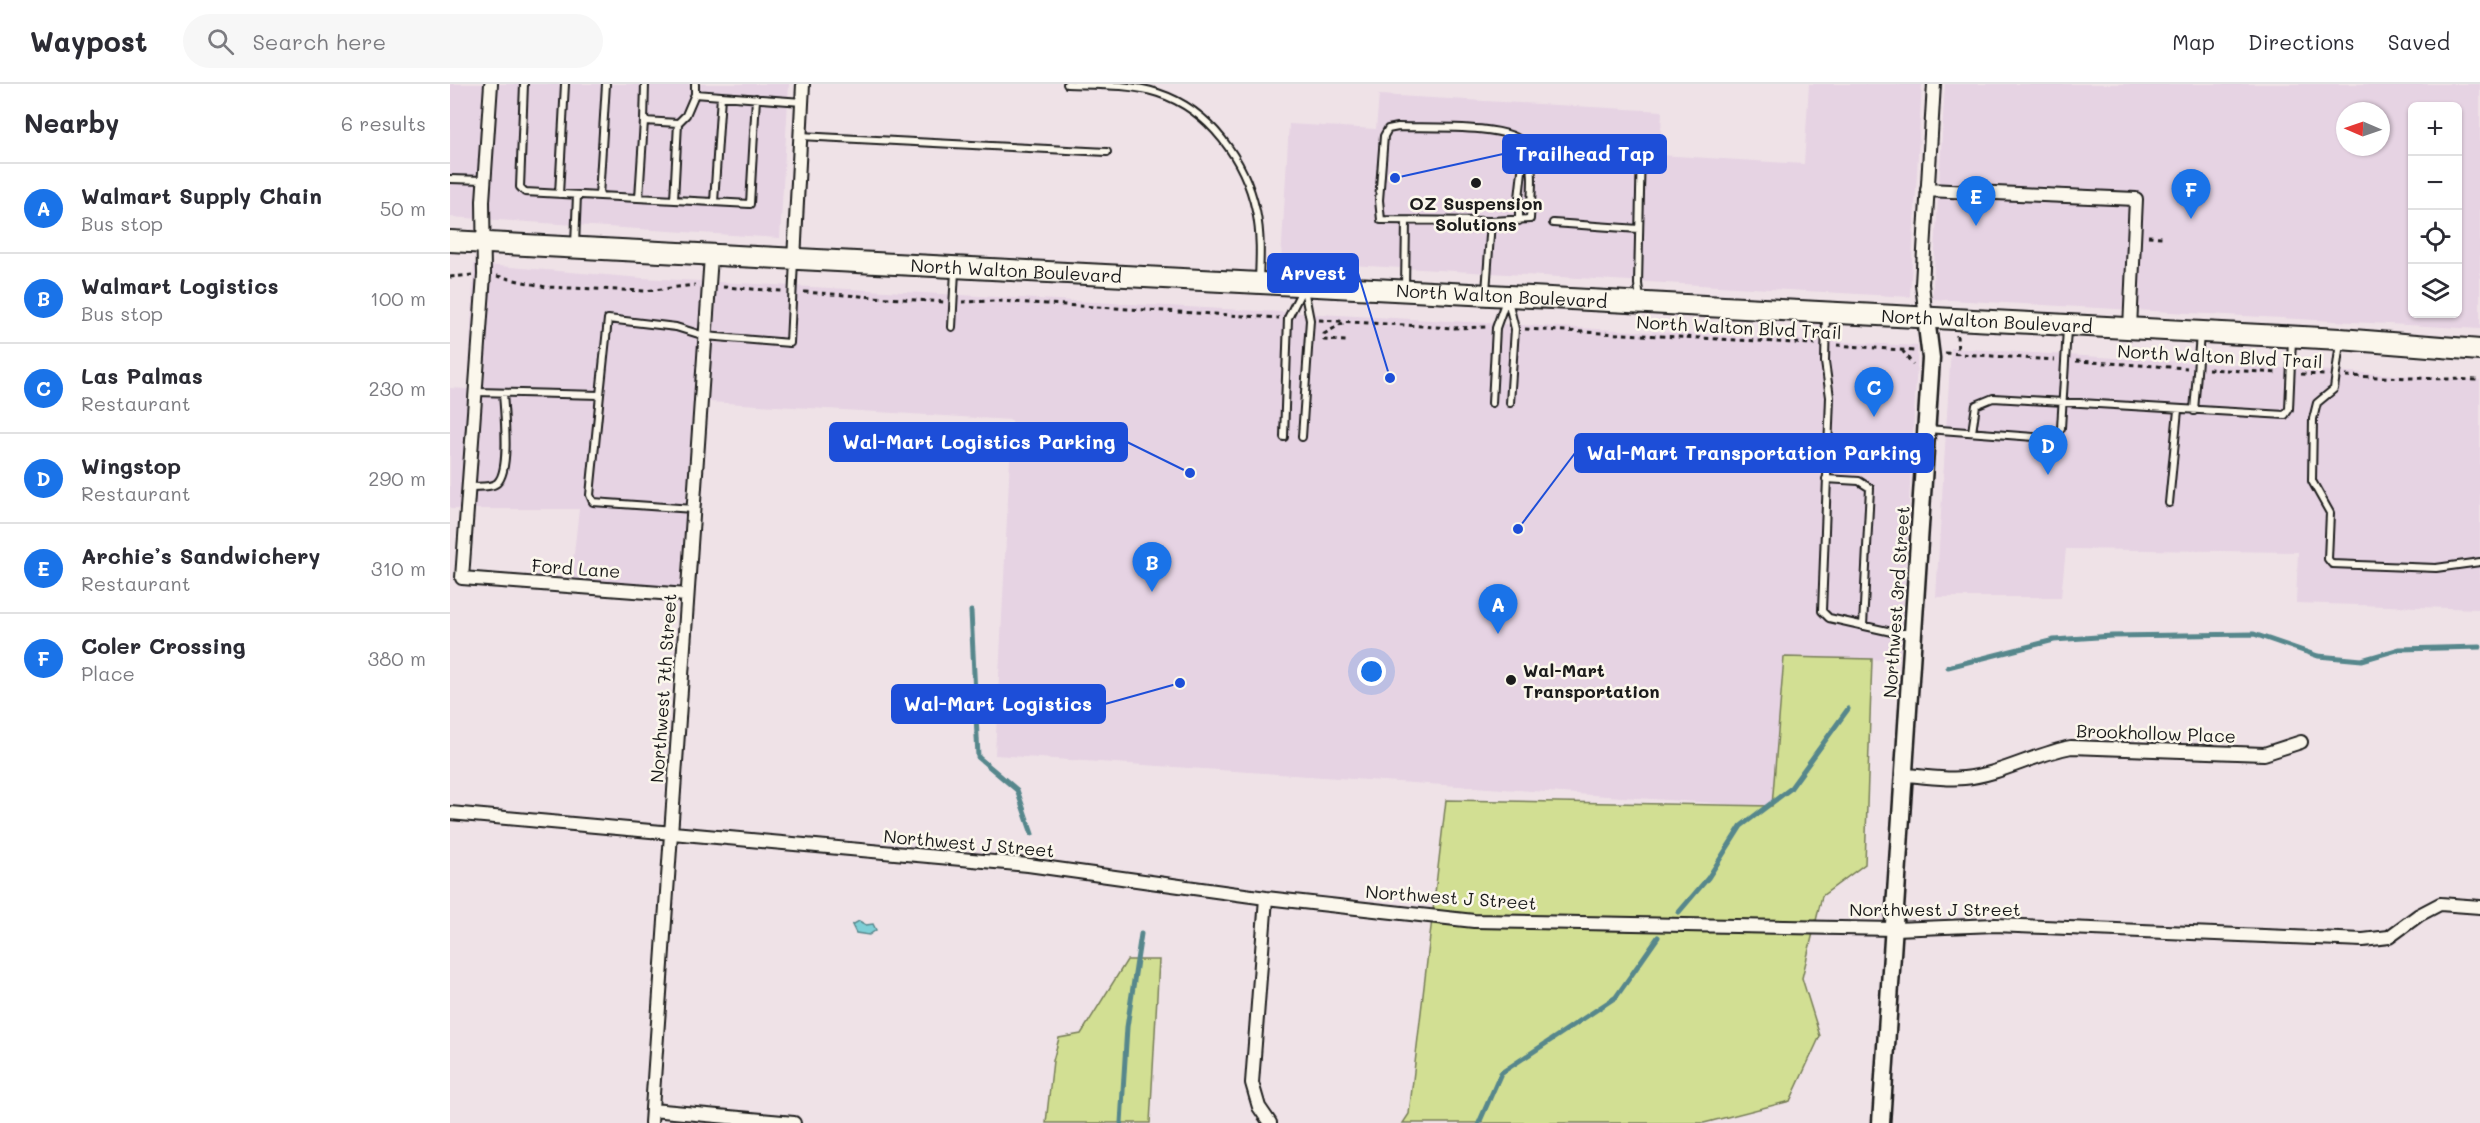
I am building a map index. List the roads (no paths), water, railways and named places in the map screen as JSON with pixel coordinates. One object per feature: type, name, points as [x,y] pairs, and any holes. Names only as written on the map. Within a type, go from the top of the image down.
[{"type":"main road","name":"North Walton Boulevard","points":[[450,242],[2292,336],[2480,350]]},
{"type":"street","points":[[468,487],[484,243],[484,180],[491,84]]},
{"type":"street","points":[[794,260],[803,84]]},
{"type":"street","name":"Northwest 3rd Street","points":[[1881,1123],[1931,352],[1922,284],[1934,84]]},
{"type":"street","points":[[1927,190],[2136,199],[2130,328]]},
{"type":"street","name":"Northwest 7th Street","points":[[651,1123],[711,256]]},
{"type":"street","name":"Ford Lane","points":[[468,487],[462,578],[687,595]]},
{"type":"street","name":"Brookhollow Place","points":[[1904,775],[1964,778],[1986,773],[2044,752],[2071,747],[2264,754],[2301,742]]},
{"type":"street","name":"Northwest J Street","points":[[450,813],[671,835],[1028,865],[1266,898],[1474,921],[1895,929],[1995,925],[2363,940],[2389,937],[2419,915],[2440,904],[2480,907]]},
{"type":"street","points":[[1266,898],[1252,1083],[1259,1107],[1270,1123]]},
{"type":"street","points":[[652,1110],[794,1123]]},
{"type":"lane","points":[[524,84],[520,187],[525,192],[750,204],[756,98]]},
{"type":"lane","points":[[559,194],[565,84]]},
{"type":"lane","points":[[599,196],[606,84]]},
{"type":"lane","points":[[639,198],[645,84]]},
{"type":"lane","points":[[674,200],[678,123],[686,115],[695,94],[695,84]]},
{"type":"lane","points":[[1067,84],[1130,87],[1159,93],[1187,106],[1210,125],[1233,153],[1247,181],[1256,211],[1260,241],[1259,283]]},
{"type":"lane","points":[[695,94],[802,102]]},
{"type":"lane","points":[[714,202],[721,96]]},
{"type":"lane","points":[[644,121],[678,123]]},
{"type":"lane","points":[[1398,127],[1501,131],[1517,137],[1524,145],[1532,174],[1530,219],[1519,221],[1381,220],[1379,200],[1384,136],[1389,129],[1398,127]]},
{"type":"lane","points":[[800,136],[1107,152]]},
{"type":"lane","points":[[1641,147],[1638,284],[1641,303]]},
{"type":"lane","points":[[1520,198],[1522,171],[1527,155]]},
{"type":"lane","points":[[450,179],[484,180]]},
{"type":"lane","points":[[574,249],[577,195]]},
{"type":"lane","points":[[1519,221],[1520,205]]},
{"type":"lane","points":[[1405,292],[1406,221]]},
{"type":"lane","points":[[1486,296],[1491,221]]},
{"type":"lane","points":[[1553,223],[1640,229]]},
{"type":"lane","points":[[693,509],[592,502],[591,484],[608,319],[676,327],[705,336],[790,343],[794,260]]},
{"type":"lane","points":[[952,327],[955,268]]},
{"type":"lane","points":[[1284,437],[1288,318],[1303,286]]},
{"type":"lane","points":[[1302,437],[1310,320],[1303,286]]},
{"type":"lane","points":[[1507,297],[1515,328],[1510,403]]},
{"type":"lane","points":[[1492,403],[1496,328],[1507,297]]},
{"type":"lane","points":[[1827,313],[1825,344],[1830,397],[1822,611],[1829,618],[1896,633],[1914,633]]},
{"type":"lane","points":[[1926,429],[2048,438],[2057,435],[2061,428],[2067,325]]},
{"type":"lane","points":[[2194,411],[2200,332]]},
{"type":"lane","points":[[1972,432],[1976,405],[1983,400],[1993,398],[2285,415],[2289,410],[2292,336]]},
{"type":"lane","points":[[2340,339],[2334,389],[2317,403],[2313,419],[2312,481],[2330,513],[2328,559],[2332,564],[2436,568],[2480,562]]},
{"type":"lane","points":[[475,392],[600,395]]},
{"type":"lane","points":[[468,487],[491,486],[498,482],[502,474],[506,438],[503,393]]},
{"type":"lane","points":[[2169,503],[2178,410]]},
{"type":"lane","points":[[1826,479],[1859,481],[1870,488],[1863,626]]},
{"type":"water","points":[[859,921],[866,925],[873,924],[876,930],[869,935],[856,933],[852,925]]},
{"type":"waterway","points":[[971,611],[978,757],[1017,790],[1032,834]]},
{"type":"waterway","points":[[1948,667],[2054,640],[2112,636],[2254,634],[2318,656],[2362,660],[2400,649],[2480,647]]},
{"type":"waterway","points":[[1679,912],[1708,878],[1741,826],[1790,789],[1848,709]]},
{"type":"waterway","points":[[1121,1123],[1127,1027],[1141,934]]},
{"type":"waterway","points":[[1479,1123],[1501,1073],[1616,997],[1658,937]]},
{"type":"place","name":"Trailhead Tap","points":[[1395,178]]},
{"type":"place","name":"OZ Suspension Solutions","points":[[1476,183]]},
{"type":"place","name":"Coler Crossing","points":[[2191,219]]},
{"type":"place","name":"Archie’s Sandwichery","points":[[1976,226]]},
{"type":"place","name":"Arvest","points":[[1390,378]]},
{"type":"place","name":"Las Palmas","points":[[1874,417]]},
{"type":"place","name":"Wal-Mart Logistics Parking","points":[[1190,473]]},
{"type":"place","name":"Wingstop","points":[[2048,475]]},
{"type":"place","name":"Wal-Mart Transportation Parking","points":[[1518,529]]},
{"type":"place","name":"Walmart Logistics","points":[[1152,592]]},
{"type":"place","name":"Walmart Supply Chain","points":[[1498,634]]},
{"type":"place","name":"Wal-Mart Transportation","points":[[1511,680]]},
{"type":"place","name":"Wal-Mart Logistics","points":[[1180,683]]}]
